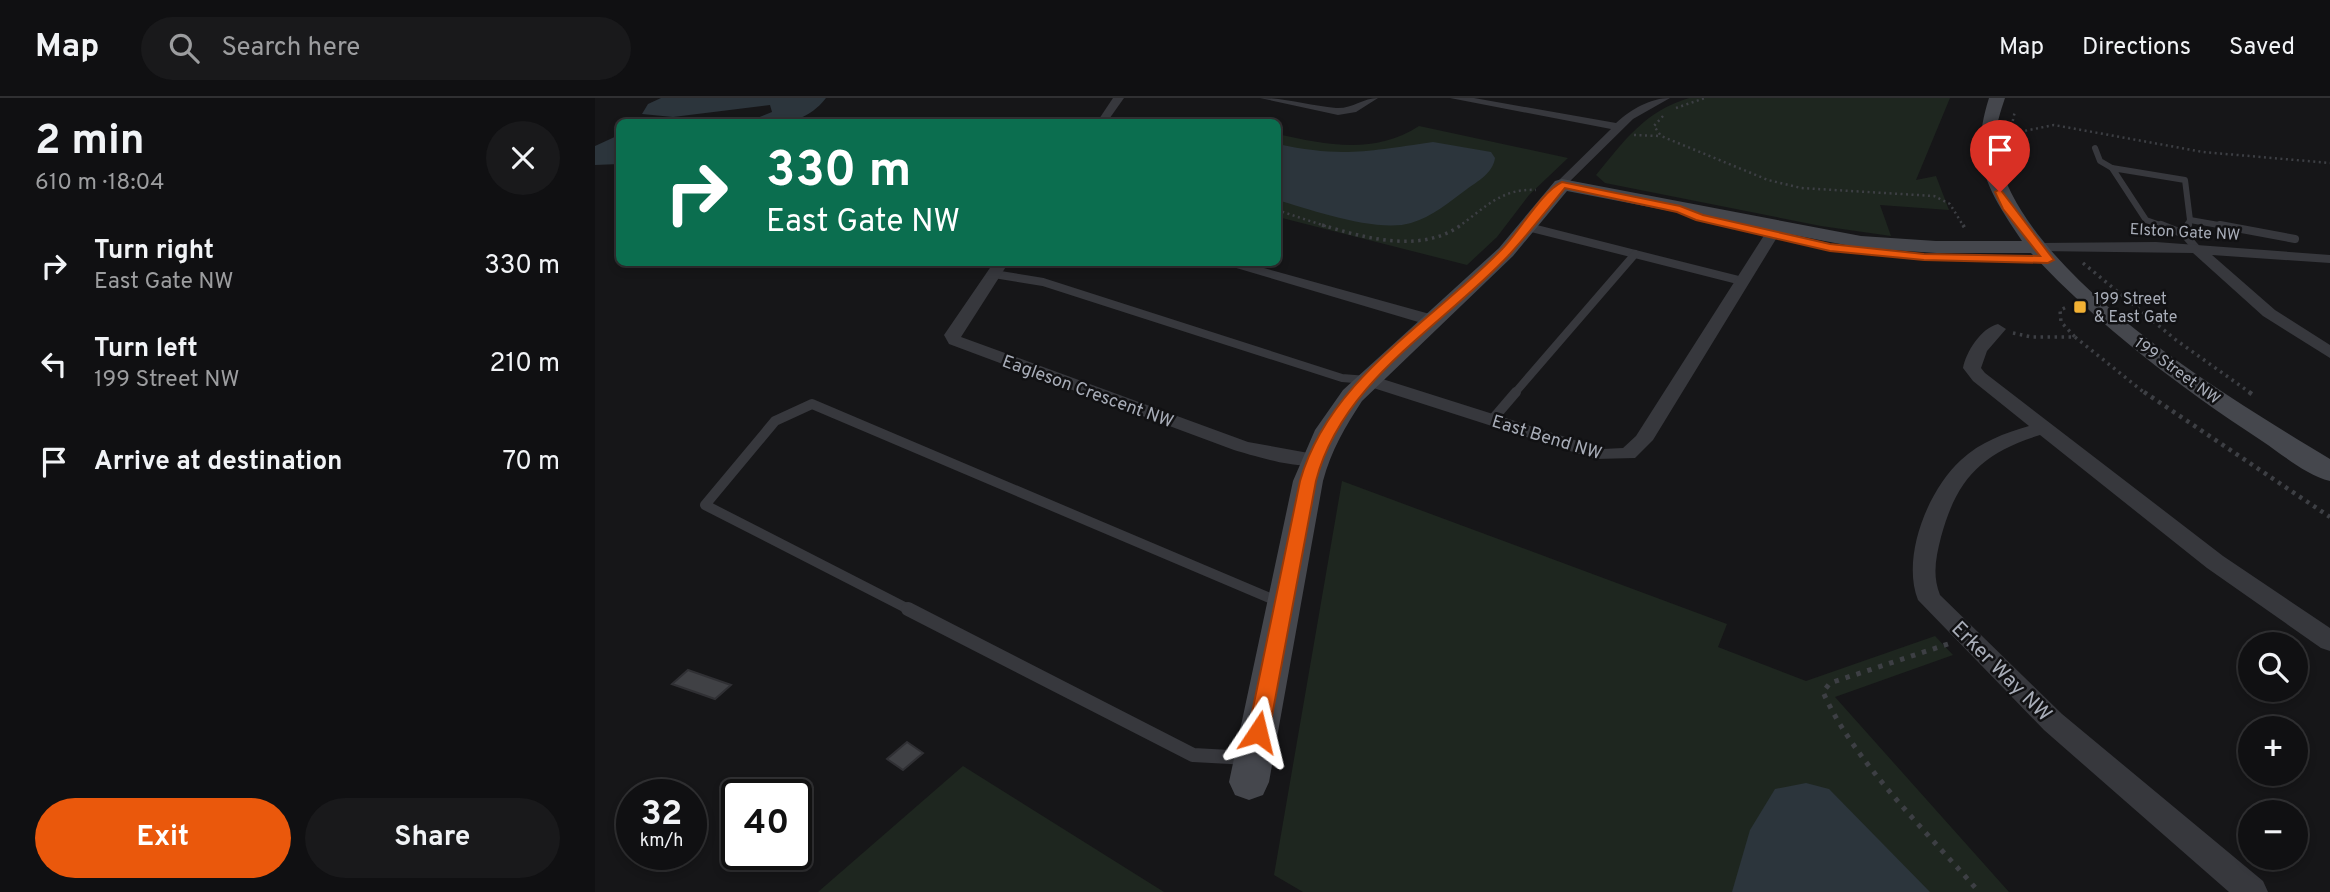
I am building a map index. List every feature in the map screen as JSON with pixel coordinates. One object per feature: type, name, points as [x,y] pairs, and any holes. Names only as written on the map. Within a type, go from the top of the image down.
[{"type":"street","points":[[1104,119],[1119,98]]},
{"type":"street","points":[[1265,98],[1338,112],[1352,110],[1373,98]]},
{"type":"street","points":[[1455,98],[1492,101],[1617,129]]},
{"type":"street","points":[[1252,770],[1282,603],[1314,460],[1340,411],[1367,380],[1506,252],[1558,189],[1617,129],[1639,110],[1665,98]]},
{"type":"street","name":"199 Street NW","points":[[1997,98],[1987,142],[1991,171],[2007,207],[2043,253],[2086,298],[2153,353],[2330,472]]},
{"type":"street","points":[[1558,189],[1680,209],[1774,230],[1830,247],[1895,255],[2043,253]]},
{"type":"street","name":"East Bend NW","points":[[1367,380],[1602,455],[1628,454],[1643,439],[1774,230]]},
{"type":"street","name":"Elston Gate NW","points":[[2043,253],[2202,254],[2329,263]]},
{"type":"street","points":[[2202,254],[2269,313],[2330,353]]},
{"type":"street","points":[[1237,266],[1431,320]]},
{"type":"street","name":"Eagleson Crescent NW","points":[[998,268],[952,335],[963,345],[1241,446],[1279,456],[1314,460]]},
{"type":"street","points":[[1998,329],[1977,350],[1972,368],[1991,388],[2215,562],[2330,641]]},
{"type":"street","name":"Erker Way NW","points":[[2042,428],[2017,435],[1980,454],[1947,487],[1938,508],[1922,571],[1922,583],[1930,600],[2053,722],[2252,892]]},
{"type":"lane","points":[[2095,148],[2095,157],[2100,163],[2112,168],[2186,180],[2190,220],[2184,234]]},
{"type":"lane","points":[[2112,168],[2146,220],[2184,234],[2202,254]]},
{"type":"lane","points":[[2190,220],[2295,239]]},
{"type":"lane","points":[[1528,227],[1742,281]]},
{"type":"lane","points":[[1492,420],[1635,254]]},
{"type":"lane","points":[[998,268],[1342,378],[1367,380]]},
{"type":"lane","points":[[1252,770],[1193,755],[705,505],[775,421],[812,404],[1282,603]]},
{"type":"path","points":[[1661,136],[1654,126],[1662,117],[1705,98]]},
{"type":"path","points":[[2009,146],[2015,110]]},
{"type":"path","points":[[2009,134],[2054,125],[2203,152],[2330,163]]},
{"type":"path","points":[[1617,129],[1661,136],[1768,180],[1801,188],[1934,196],[1950,204],[1963,228],[1974,234]]},
{"type":"path","points":[[1281,212],[1380,239],[1411,242],[1445,235],[1504,190],[1558,189]]},
{"type":"path","points":[[2091,269],[2176,340],[2258,399]]},
{"type":"path","points":[[2069,306],[2060,310],[2059,316],[2062,324],[2075,337],[2160,404],[2330,517]]},
{"type":"path","points":[[1998,329],[2031,337],[2075,337]]},
{"type":"path","points":[[1967,637],[1825,686],[1826,703],[1857,750],[1979,892]]},
{"type":"shaded area","points":[[661,98],[826,98],[809,114],[797,119],[754,119],[772,112],[770,105],[673,117],[642,114],[648,104]]},
{"type":"shaded area","points":[[1689,98],[1950,98],[1916,180],[1936,176],[1949,210],[1880,205],[1891,236],[1821,226],[1605,183],[1596,175],[1626,139],[1648,119]]},
{"type":"shaded area","points":[[1419,126],[1568,158],[1529,195],[1497,237],[1467,265],[1281,218],[1281,135],[1350,145],[1385,141]]},
{"type":"shaded area","points":[[616,136],[616,164],[595,165],[595,146]]},
{"type":"shaded area","points":[[1433,142],[1491,152],[1495,158],[1491,168],[1480,180],[1440,209],[1411,223],[1363,223],[1281,201],[1281,145],[1320,151],[1373,150]]},
{"type":"shaded area","points":[[1342,481],[1727,624],[1718,647],[1806,681],[1935,636],[1953,655],[1835,697],[2009,892],[1303,892],[1274,875]]},
{"type":"shaded area","points":[[963,766],[1164,892],[818,892]]},
{"type":"shaded area","points":[[1806,783],[1829,789],[1930,892],[1732,892],[1750,830],[1775,789]]},
{"type":"building","points":[[688,670],[731,685],[715,699],[672,684]]},
{"type":"building","points":[[907,742],[923,753],[903,770],[887,759]]},
{"type":"place","name":"199 Street & East Gate","points":[[2080,307]]},
{"type":"route","points":[[1258,732],[1308,481],[1314,460],[1329,430],[1340,411],[1367,380],[1506,252],[1545,202],[1562,185],[1680,209],[1700,217],[1805,243],[1861,252],[1959,259],[2048,260],[2007,207],[2000,192]]}]
